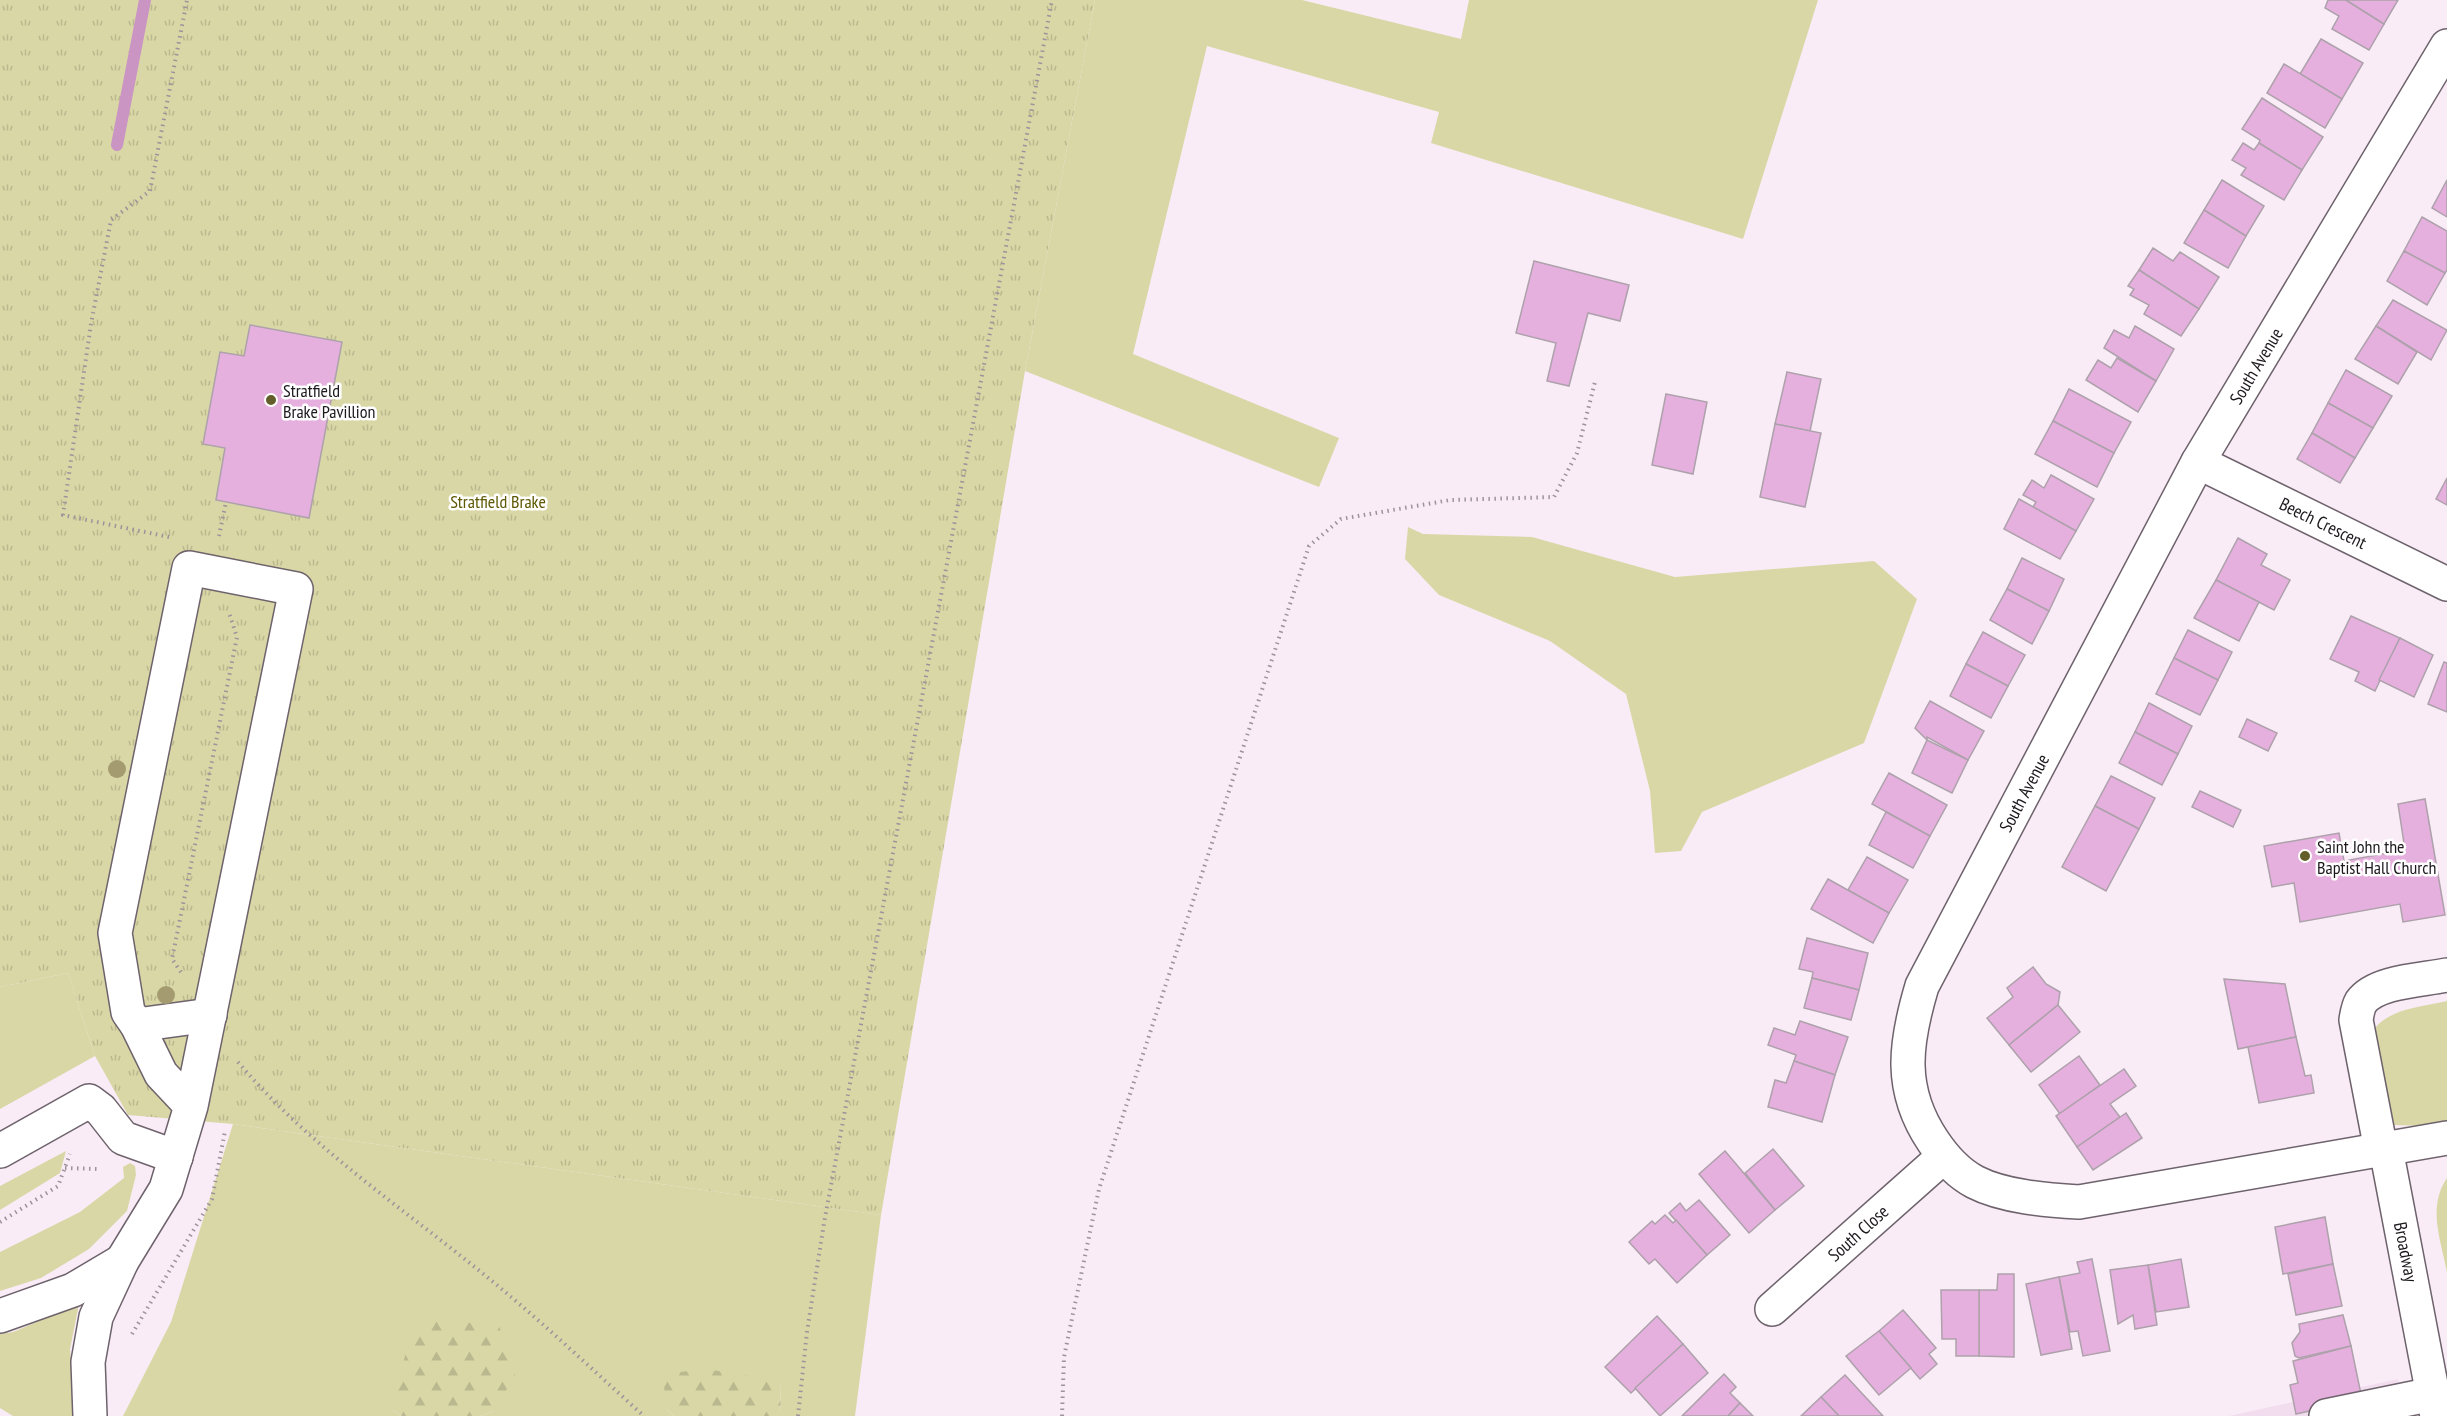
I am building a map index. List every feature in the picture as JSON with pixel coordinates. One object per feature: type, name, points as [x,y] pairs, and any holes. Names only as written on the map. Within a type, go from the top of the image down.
[{"type":"street","name":"South Avenue","points":[[2384,1149],[2079,1202],[2026,1198],[1975,1182],[1943,1156],[1920,1121],[1909,1089],[1911,1024],[1922,986],[2198,462],[2447,46]]},
{"type":"street","name":"Beech Crescent","points":[[2198,462],[2447,584]]},
{"type":"street","points":[[90,1416],[88,1362],[96,1317],[122,1261],[166,1189],[191,1106],[296,589],[189,568],[115,933],[128,1012],[137,1025],[161,1074],[191,1106]]},
{"type":"street","name":"Broadway","points":[[2435,1405],[2356,1020],[2360,1004],[2370,993],[2384,986],[2447,975]]},
{"type":"street","points":[[137,1025],[210,1015]]},
{"type":"street","points":[[0,1151],[89,1101],[101,1110],[123,1138],[176,1157]]},
{"type":"street","points":[[2384,1149],[2447,1138]]},
{"type":"street","name":"South Close","points":[[1772,1309],[1943,1156]]},
{"type":"street","points":[[0,1316],[73,1290],[122,1261]]},
{"type":"street","points":[[2326,1416],[2435,1405]]},
{"type":"path","points":[[173,538],[63,515],[92,324],[111,220],[150,191],[187,0]]},
{"type":"path","points":[[798,1416],[807,1332],[826,1211],[1052,0]]},
{"type":"path","points":[[1062,1416],[1064,1357],[1099,1189],[1309,546],[1341,519],[1450,500],[1554,497],[1577,453],[1594,382]]},
{"type":"path","points":[[210,1015],[172,959],[237,637],[214,573],[216,547],[226,502]]},
{"type":"path","points":[[238,1063],[277,1106],[317,1143],[505,1291],[644,1416]]},
{"type":"shaded area","points":[[2398,1379],[2404,1416],[2229,1416]]},
{"type":"green space","name":"Stratfield Brake","points":[[0,0],[1095,0],[1025,371],[881,1215],[233,1124],[128,1115],[95,1056],[68,973],[0,987]]},
{"type":"green space","points":[[1095,0],[1302,0],[1461,39],[1469,0],[1818,0],[1743,239],[1431,143],[1439,112],[1207,46],[1133,354],[1339,438],[1319,487],[1025,371]]},
{"type":"green space","points":[[1408,527],[1423,534],[1532,537],[1675,577],[1874,561],[1917,599],[1864,743],[1702,812],[1681,851],[1655,853],[1650,791],[1626,694],[1550,641],[1439,595],[1405,559]]},
{"type":"green space","points":[[68,973],[95,1056],[0,1109],[0,987]]},
{"type":"green space","points":[[2447,1001],[2447,1122],[2423,1126],[2394,1125],[2386,1115],[2370,1035],[2385,1019],[2394,1014]]},
{"type":"green space","points":[[233,1124],[881,1215],[855,1416],[781,1416],[780,1381],[666,1409],[674,1416],[480,1416],[494,1411],[392,1410],[402,1416],[123,1416],[171,1322]]},
{"type":"green space","points":[[66,1151],[60,1173],[0,1210],[0,1186]]},
{"type":"green space","points":[[130,1163],[135,1166],[136,1175],[127,1211],[89,1249],[41,1278],[0,1291],[0,1252],[80,1212],[124,1178],[123,1167]]},
{"type":"green space","points":[[2447,1178],[2447,1272],[2437,1224],[2437,1212],[2441,1189]]},
{"type":"green space","points":[[79,1304],[70,1349],[75,1416],[13,1416],[0,1408],[0,1334],[13,1332]]},
{"type":"green space","points":[[435,1319],[499,1326],[515,1375],[494,1411],[480,1416],[402,1416],[392,1410],[410,1335]]},
{"type":"green space","points":[[706,1369],[780,1381],[781,1416],[674,1416],[666,1409],[663,1374]]},
{"type":"building","points":[[2328,0],[2346,0],[2384,24],[2369,50],[2332,29],[2339,16],[2325,8]]},
{"type":"building","points":[[2346,0],[2398,0],[2384,24]]},
{"type":"building","points":[[2321,39],[2363,63],[2342,99],[2300,74]]},
{"type":"building","points":[[2284,64],[2342,99],[2325,128],[2267,93]]},
{"type":"building","points":[[2262,98],[2323,137],[2302,170],[2259,143],[2260,140],[2242,129]]},
{"type":"building","points":[[2243,143],[2254,150],[2259,143],[2302,170],[2284,200],[2241,175],[2246,168],[2232,160]]},
{"type":"building","points":[[2222,180],[2264,206],[2246,236],[2204,210]]},
{"type":"building","points":[[2447,180],[2447,217],[2432,208]]},
{"type":"building","points":[[2204,210],[2246,236],[2228,268],[2184,243]]},
{"type":"building","points":[[2422,217],[2447,231],[2447,270],[2445,273],[2404,251]]},
{"type":"building","points":[[2153,248],[2173,261],[2180,252],[2219,277],[2199,309],[2139,270]]},
{"type":"building","points":[[2404,251],[2445,273],[2427,305],[2387,281]]},
{"type":"building","points":[[1534,261],[1629,285],[1620,321],[1588,313],[1569,386],[1547,381],[1556,343],[1516,333]]},
{"type":"building","points":[[2139,270],[2199,309],[2181,336],[2144,314],[2149,305],[2130,295],[2134,289],[2128,286]]},
{"type":"building","points":[[2393,300],[2447,330],[2431,360],[2376,326]]},
{"type":"building","name":"Stratfield Brake Pavillion","points":[[250,325],[342,342],[309,518],[216,500],[225,448],[203,444],[220,352],[244,356]]},
{"type":"building","points":[[2135,326],[2174,349],[2156,381],[2104,348],[2114,330],[2129,338]]},
{"type":"building","points":[[2376,326],[2417,352],[2398,384],[2355,359]]},
{"type":"building","points":[[2117,358],[2156,381],[2138,412],[2086,380],[2098,360],[2111,368]]},
{"type":"building","points":[[2346,370],[2392,396],[2373,428],[2328,403]]},
{"type":"building","points":[[1787,372],[1821,379],[1810,431],[1775,424]]},
{"type":"building","points":[[2069,389],[2131,422],[2114,453],[2053,421]]},
{"type":"building","points":[[1666,394],[1707,402],[1693,474],[1652,465]]},
{"type":"building","points":[[2328,403],[2373,428],[2355,458],[2312,433]]},
{"type":"building","points":[[2053,421],[2114,453],[2097,487],[2035,454]]},
{"type":"building","points":[[1775,424],[1821,433],[1805,507],[1760,497]]},
{"type":"building","points":[[2312,433],[2355,458],[2340,483],[2297,459]]},
{"type":"building","points":[[2051,475],[2094,499],[2076,531],[2033,507],[2036,502],[2023,495],[2032,480],[2044,488]]},
{"type":"building","points":[[2447,478],[2447,505],[2436,499]]},
{"type":"building","points":[[2019,499],[2076,531],[2060,559],[2004,529]]},
{"type":"building","points":[[2238,538],[2267,554],[2261,565],[2290,580],[2274,610],[2216,580]]},
{"type":"building","points":[[2022,558],[2064,579],[2049,611],[2007,589]]},
{"type":"building","points":[[2216,580],[2259,602],[2239,641],[2194,618]]},
{"type":"building","points":[[2007,589],[2049,611],[2032,644],[1990,620]]},
{"type":"building","points":[[2351,616],[2400,638],[2375,691],[2355,681],[2359,672],[2330,659]]},
{"type":"building","points":[[2188,630],[2232,652],[2218,680],[2174,658]]},
{"type":"building","points":[[1983,632],[2025,655],[2008,686],[1966,664]]},
{"type":"building","points":[[2400,638],[2433,655],[2414,697],[2379,680]]},
{"type":"building","points":[[2174,658],[2218,680],[2200,715],[2156,694]]},
{"type":"building","points":[[2444,662],[2447,663],[2447,712],[2428,704]]},
{"type":"building","points":[[1966,664],[2008,686],[1991,718],[1950,696]]},
{"type":"building","points":[[1930,701],[1984,731],[1968,760],[1927,737],[1927,740],[1915,728]]},
{"type":"building","points":[[2149,703],[2192,726],[2178,754],[2135,732]]},
{"type":"building","points":[[2247,719],[2277,733],[2268,751],[2239,737]]},
{"type":"building","points":[[2135,732],[2178,754],[2162,785],[2119,763]]},
{"type":"building","points":[[1927,740],[1968,760],[1952,793],[1912,773]]},
{"type":"building","points":[[1889,773],[1947,805],[1930,836],[1872,804]]},
{"type":"building","points":[[2111,776],[2155,798],[2139,829],[2095,806]]},
{"type":"building","points":[[2200,791],[2241,810],[2233,827],[2192,807]]},
{"type":"building","name":"Saint John the Baptist Hall Church","points":[[2425,799],[2445,915],[2403,922],[2400,904],[2300,922],[2294,883],[2272,887],[2264,846],[2339,833],[2344,861],[2405,850],[2398,804]]},
{"type":"building","points":[[2095,806],[2139,829],[2106,891],[2062,867]]},
{"type":"building","points":[[1886,812],[1930,836],[1913,868],[1869,845]]},
{"type":"building","points":[[1867,857],[1908,880],[1889,913],[1848,890]]},
{"type":"building","points":[[1828,879],[1889,913],[1873,943],[1811,909]]},
{"type":"building","points":[[1807,938],[1868,953],[1859,990],[1812,978],[1813,972],[1799,969]]},
{"type":"building","points":[[2033,967],[2046,984],[2060,992],[2058,1005],[2009,1045],[1987,1018],[2013,997],[2007,988]]},
{"type":"building","points":[[1812,978],[1859,990],[1851,1020],[1804,1008]]},
{"type":"building","points":[[2224,979],[2285,984],[2296,1037],[2238,1049]]},
{"type":"building","points":[[2058,1005],[2080,1032],[2031,1072],[2009,1045]]},
{"type":"building","points":[[1800,1021],[1848,1037],[1835,1075],[1794,1061],[1796,1055],[1768,1045],[1774,1028],[1795,1035]]},
{"type":"building","points":[[2296,1037],[2305,1076],[2311,1075],[2314,1093],[2259,1103],[2248,1047]]},
{"type":"building","points":[[2079,1056],[2100,1085],[2060,1114],[2039,1085]]},
{"type":"building","points":[[1794,1061],[1835,1075],[1822,1122],[1768,1107],[1775,1080],[1786,1083]]},
{"type":"building","points":[[2124,1069],[2136,1086],[2110,1104],[2120,1117],[2077,1147],[2056,1116]]},
{"type":"building","points":[[2126,1113],[2142,1138],[2093,1170],[2077,1147]]},
{"type":"building","points":[[1773,1149],[1804,1186],[1775,1210],[1745,1173]]},
{"type":"building","points":[[1725,1151],[1775,1210],[1749,1233],[1699,1174]]},
{"type":"building","points":[[1699,1200],[1730,1235],[1707,1255],[1669,1213],[1680,1203],[1686,1211]]},
{"type":"building","points":[[1665,1215],[1673,1223],[1676,1220],[1707,1255],[1677,1283],[1655,1259],[1649,1264],[1629,1242],[1652,1221],[1655,1224]]},
{"type":"building","points":[[2325,1217],[2333,1264],[2283,1274],[2275,1227]]},
{"type":"building","points":[[2092,1259],[2110,1351],[2083,1356],[2078,1331],[2070,1332],[2059,1277],[2080,1273],[2077,1262]]},
{"type":"building","points":[[2181,1259],[2189,1307],[2156,1312],[2148,1265]]},
{"type":"building","points":[[2333,1264],[2342,1306],[2296,1315],[2288,1274]]},
{"type":"building","points":[[2148,1265],[2157,1325],[2135,1329],[2133,1315],[2118,1324],[2110,1270]]},
{"type":"building","points":[[1998,1274],[2014,1274],[2014,1357],[1979,1356],[1979,1290],[1997,1290]]},
{"type":"building","points":[[2059,1277],[2072,1349],[2041,1355],[2026,1284]]},
{"type":"building","points":[[1941,1290],[1979,1290],[1979,1356],[1956,1356],[1956,1339],[1942,1339]]},
{"type":"building","points":[[1903,1310],[1936,1348],[1929,1354],[1937,1364],[1920,1379],[1879,1331]]},
{"type":"building","points":[[2343,1315],[2351,1346],[2299,1358],[2295,1356],[2292,1343],[2300,1332],[2299,1324]]},
{"type":"building","points":[[1657,1316],[1683,1344],[1631,1393],[1605,1367]]},
{"type":"building","points":[[1879,1331],[1911,1368],[1879,1395],[1846,1356]]},
{"type":"building","points":[[1683,1344],[1708,1373],[1660,1416],[1635,1388]]},
{"type":"building","points":[[2351,1346],[2362,1399],[2296,1414],[2290,1385],[2298,1383],[2293,1361]]},
{"type":"building","points":[[1724,1374],[1736,1387],[1730,1393],[1740,1403],[1728,1416],[1682,1416]]},
{"type":"building","points":[[1845,1375],[1883,1416],[1839,1416],[1821,1397]]},
{"type":"building","points":[[1821,1397],[1839,1416],[1801,1416]]},
{"type":"building","points":[[1740,1403],[1753,1416],[1728,1416]]},
{"type":"waterway","points":[[117,145],[145,0]]},
{"type":"place","name":"Stratfield Brake Pavillion","points":[[271,400]]},
{"type":"place","name":"Saint John the Baptist Hall Church","points":[[2305,856]]}]
